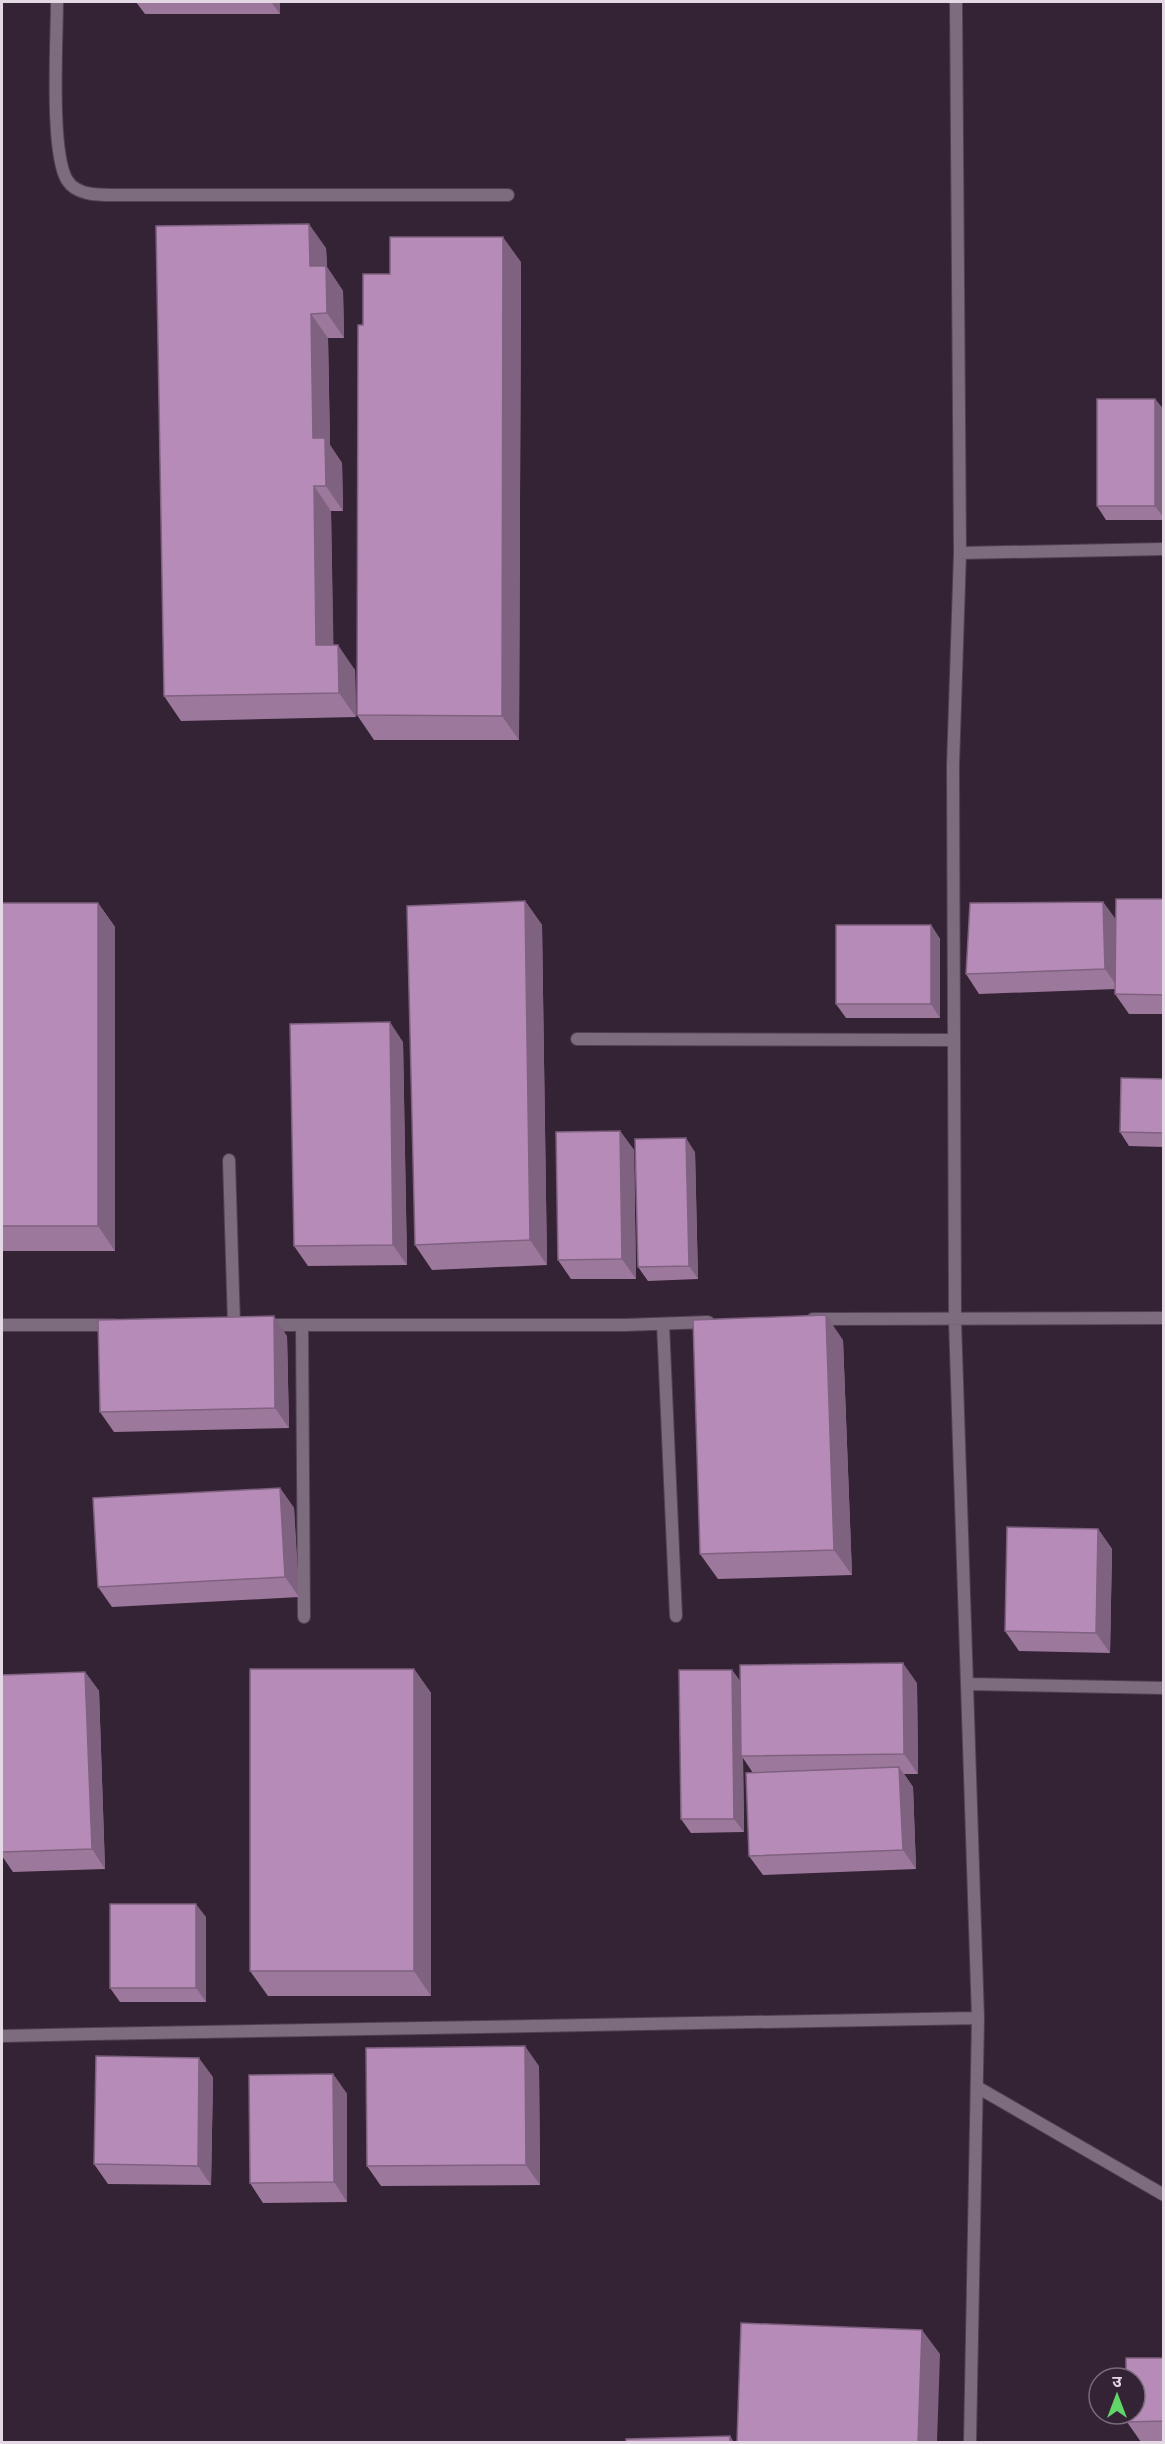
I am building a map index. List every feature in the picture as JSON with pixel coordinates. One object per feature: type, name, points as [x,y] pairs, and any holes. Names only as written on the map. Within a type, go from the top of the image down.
[{"type":"street","points":[[57,2],[57,148],[67,180],[76,189],[94,194],[113,195],[508,195]]},
{"type":"street","points":[[956,2],[960,553],[953,765],[955,1320],[978,2018],[970,2442]]},
{"type":"street","points":[[960,553],[1164,549]]},
{"type":"street","points":[[577,1039],[954,1040]]},
{"type":"street","points":[[229,1160],[239,1325],[723,1322]]},
{"type":"street","points":[[795,1320],[1164,1318]]},
{"type":"street","points":[[663,1324],[676,1616]]},
{"type":"street","points":[[2,1325],[129,1325]]},
{"type":"street","points":[[302,1325],[304,1617]]},
{"type":"street","points":[[968,1684],[1164,1688]]},
{"type":"street","points":[[2,2036],[385,2026],[568,2027],[978,2018]]},
{"type":"street","points":[[977,2087],[1164,2195]]},
{"type":"building","points":[[309,224],[310,266],[326,266],[327,313],[311,314],[313,438],[325,438],[326,486],[314,486],[316,645],[338,645],[339,693],[164,696],[156,226]]},
{"type":"building","points":[[390,237],[503,237],[502,716],[357,715],[358,325],[363,325],[363,274],[390,274]]},
{"type":"building","points":[[1097,399],[1155,399],[1155,506],[1097,506]]},
{"type":"building","points":[[1116,899],[1164,899],[1164,995],[1115,994]]},
{"type":"building","points":[[525,901],[530,1240],[415,1245],[407,906]]},
{"type":"building","points":[[1103,902],[1105,969],[966,974],[970,903]]},
{"type":"building","points":[[2,903],[98,903],[98,1226],[2,1226]]},
{"type":"building","points":[[836,925],[931,925],[931,1004],[836,1004]]},
{"type":"building","points":[[390,1022],[393,1245],[294,1246],[290,1024]]},
{"type":"building","points":[[1121,1078],[1164,1079],[1164,1133],[1120,1132]]},
{"type":"building","points":[[620,1131],[622,1259],[558,1260],[556,1132]]},
{"type":"building","points":[[686,1138],[689,1266],[638,1267],[635,1139]]},
{"type":"building","points":[[826,1315],[834,1550],[700,1554],[693,1320]]},
{"type":"building","points":[[274,1316],[275,1408],[100,1412],[98,1320]]},
{"type":"building","points":[[280,1488],[285,1577],[98,1587],[93,1498]]},
{"type":"building","points":[[1007,1527],[1098,1529],[1096,1633],[1005,1631]]},
{"type":"building","points":[[903,1663],[904,1754],[741,1756],[740,1665]]},
{"type":"building","points":[[250,1669],[414,1669],[414,1971],[250,1971]]},
{"type":"building","points":[[679,1670],[732,1670],[734,1819],[681,1819]]},
{"type":"building","points":[[85,1672],[92,1849],[2,1852],[2,1675]]},
{"type":"building","points":[[899,1767],[903,1850],[749,1856],[746,1773]]},
{"type":"building","points":[[110,1904],[196,1904],[196,1988],[110,1988]]},
{"type":"building","points":[[525,2046],[526,2165],[367,2166],[366,2048]]},
{"type":"building","points":[[96,2056],[199,2058],[198,2166],[94,2164]]},
{"type":"building","points":[[333,2074],[334,2182],[250,2183],[249,2075]]},
{"type":"building","points":[[741,2323],[922,2330],[918,2442],[737,2442]]},
{"type":"building","points":[[1126,2358],[1164,2358],[1164,2421],[1147,2421],[1147,2366],[1126,2366]]},
{"type":"building","points":[[730,2436],[730,2442],[626,2442],[626,2439]]}]
